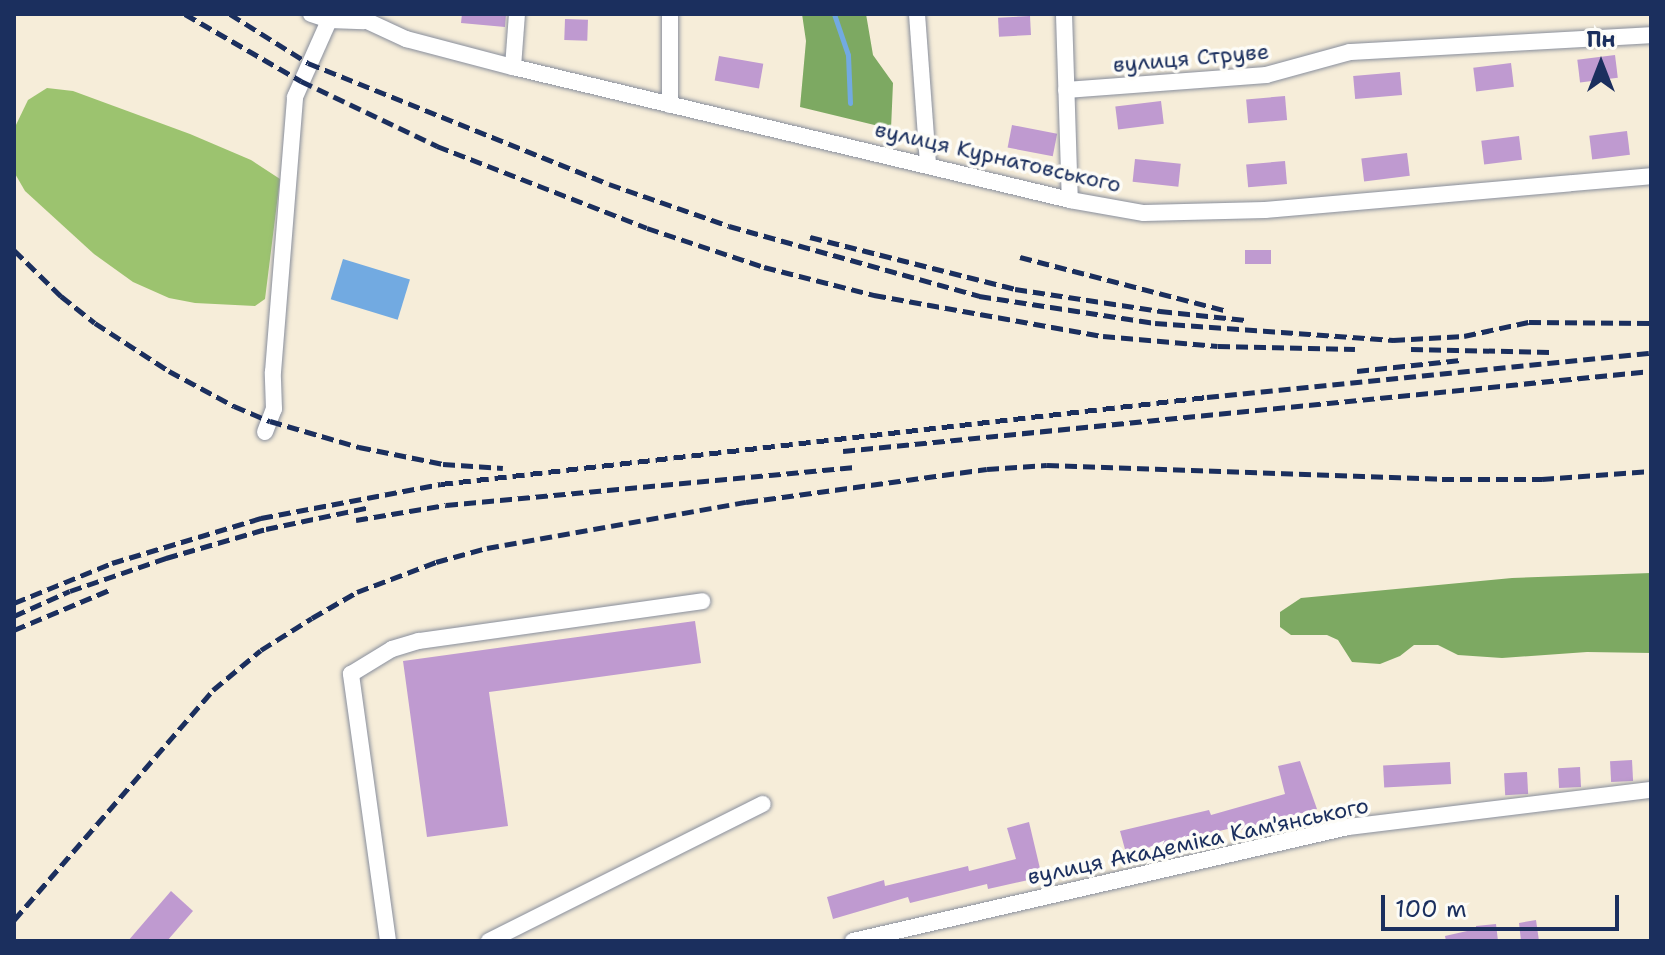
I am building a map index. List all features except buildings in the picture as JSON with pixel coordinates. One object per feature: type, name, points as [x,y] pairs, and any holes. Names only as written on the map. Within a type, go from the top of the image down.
[{"type":"street","points":[[311,14],[358,18]]},
{"type":"street","points":[[513,67],[517,14]]},
{"type":"street","points":[[670,14],[670,105]]},
{"type":"street","points":[[917,14],[928,163]]},
{"type":"street","points":[[1064,14],[1070,200]]},
{"type":"street","points":[[265,432],[274,409],[276,317],[295,97],[330,17]]},
{"type":"street","name":"вулиця Курнатовського","points":[[358,18],[406,39],[513,67],[928,163],[1070,200],[1144,213],[1207,213],[1651,176]]},
{"type":"street","name":"вулиця Струве","points":[[1066,90],[1266,75],[1350,52],[1651,35]]},
{"type":"street","points":[[388,941],[351,674],[392,649],[419,641],[702,601]]},
{"type":"street","name":"вулиця Академіка Кам'янського","points":[[853,941],[1348,827],[1651,790]]},
{"type":"street","points":[[489,941],[763,804]]},
{"type":"green space","points":[[802,14],[866,14],[873,55],[893,83],[891,129],[800,107],[806,41]]},
{"type":"green space","points":[[47,88],[73,91],[190,134],[251,160],[280,179],[265,299],[255,306],[195,303],[169,298],[133,282],[94,254],[25,191],[14,172],[14,129],[28,100]]},
{"type":"green space","points":[[1651,573],[1651,653],[1587,652],[1502,658],[1458,655],[1438,645],[1414,645],[1400,656],[1380,664],[1352,662],[1338,640],[1327,635],[1291,635],[1280,627],[1280,612],[1301,598],[1512,578]]},
{"type":"water","points":[[343,259],[410,279],[398,320],[331,299]]},
{"type":"waterway","points":[[834,14],[848,55],[850,103]]},
{"type":"railway","points":[[185,14],[301,81],[437,146],[647,228],[764,267],[874,295],[1103,336],[1218,346],[1355,349]]},
{"type":"railway","points":[[230,14],[308,63],[609,184],[729,226],[979,296],[1155,323],[1393,340],[1464,336],[1529,322],[1651,323]]},
{"type":"railway","points":[[810,237],[1015,289],[1160,311],[1246,320]]},
{"type":"railway","points":[[14,250],[61,296],[95,323],[169,371],[234,406],[270,421],[359,447],[443,464],[503,468]]},
{"type":"railway","points":[[1020,257],[1228,311]]},
{"type":"railway","points":[[1411,349],[1550,352]]},
{"type":"railway","points":[[14,603],[112,563],[261,518],[441,484],[1207,397],[1651,353]]},
{"type":"railway","points":[[1357,371],[1460,360]]},
{"type":"railway","points":[[843,451],[1651,371]]},
{"type":"railway","points":[[14,920],[213,690],[261,650],[357,592],[436,562],[487,548],[746,502],[987,469],[1047,465],[1442,479],[1542,479],[1651,471]]},
{"type":"railway","points":[[356,520],[446,505],[852,467]]},
{"type":"railway","points":[[14,616],[70,591],[166,558],[266,529],[370,507]]},
{"type":"railway","points":[[14,630],[109,590]]}]
